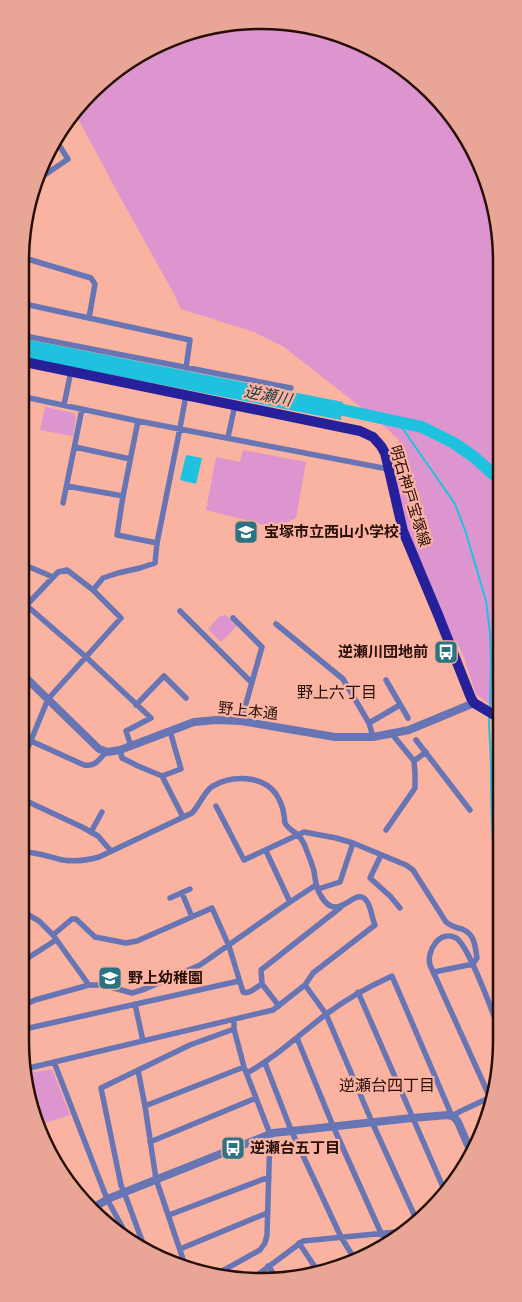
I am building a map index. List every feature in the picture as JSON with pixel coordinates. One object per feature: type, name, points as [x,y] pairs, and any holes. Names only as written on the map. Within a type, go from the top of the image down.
[{"type":"main road","name":"明石神戸宝塚線","points":[[29,363],[360,431],[373,438],[381,446],[386,458],[403,531],[474,702]]},
{"type":"main road","points":[[474,702],[493,714]]},
{"type":"street","points":[[45,175],[68,159],[60,146]]},
{"type":"street","points":[[29,259],[90,278],[95,284],[89,318]]},
{"type":"street","points":[[29,305],[190,340],[186,368]]},
{"type":"street","points":[[29,336],[291,388]]},
{"type":"street","points":[[64,405],[71,372]]},
{"type":"street","points":[[93,590],[104,578],[155,563],[157,543],[186,395]]},
{"type":"street","points":[[29,398],[138,421],[388,469]]},
{"type":"street","points":[[228,437],[234,405]]},
{"type":"street","points":[[63,503],[82,409]]},
{"type":"street","points":[[138,421],[117,535],[157,543]]},
{"type":"street","points":[[75,447],[130,459]]},
{"type":"street","points":[[67,486],[123,496]]},
{"type":"street","points":[[29,567],[53,577]]},
{"type":"street","points":[[29,599],[58,572],[68,570],[93,590],[121,618],[48,700],[29,746]]},
{"type":"street","points":[[29,609],[86,657],[151,718],[126,731],[131,746]]},
{"type":"street","points":[[180,611],[252,684]]},
{"type":"street","points":[[233,618],[262,647],[241,721]]},
{"type":"street","points":[[276,624],[342,679],[370,723],[374,737]]},
{"type":"street","points":[[136,705],[164,676],[186,698]]},
{"type":"street","points":[[386,680],[408,718]]},
{"type":"street","points":[[29,681],[99,749],[106,752],[98,762],[90,766],[31,741]]},
{"type":"street","name":"野上本通","points":[[106,752],[120,750],[194,722],[205,720],[241,721],[335,737],[374,737],[423,725],[474,702]]},
{"type":"street","points":[[370,723],[400,705]]},
{"type":"street","points":[[162,776],[181,769],[170,731]]},
{"type":"street","points":[[386,830],[414,788],[415,773],[414,761],[392,734]]},
{"type":"street","points":[[416,740],[470,810]]},
{"type":"street","points":[[120,750],[122,758],[162,776],[183,817]]},
{"type":"street","points":[[414,761],[426,752]]},
{"type":"street","points":[[29,852],[65,860],[99,858],[192,813],[206,792],[213,786],[232,779],[257,781],[266,785],[276,794],[281,804],[285,824],[298,836],[306,848],[321,897],[334,908],[342,906]]},
{"type":"street","points":[[29,802],[98,836],[111,851]]},
{"type":"street","points":[[216,806],[244,860],[304,832],[353,843],[414,870],[446,922],[452,927],[470,933],[477,958],[473,964],[434,972]]},
{"type":"street","points":[[91,832],[102,812]]},
{"type":"street","points":[[29,1003],[89,984],[103,985],[132,993],[200,965],[290,902],[317,887],[340,882],[353,843]]},
{"type":"street","points":[[266,850],[290,902]]},
{"type":"street","points":[[381,855],[370,878],[400,908]]},
{"type":"street","points":[[170,898],[190,889]]},
{"type":"street","points":[[182,893],[192,917]]},
{"type":"street","points":[[31,1068],[273,1010],[279,1006],[305,985],[313,973],[374,924],[368,903],[364,898],[355,897],[342,906],[261,970],[262,984],[279,1006]]},
{"type":"street","points":[[29,956],[55,937],[72,919],[76,919],[96,937],[126,943],[137,941],[212,908],[229,946],[242,992],[246,993],[262,984]]},
{"type":"street","points":[[29,915],[39,921],[55,937],[89,984]]},
{"type":"street","points":[[488,1089],[429,961],[431,949],[435,943],[448,936],[456,938],[461,942],[473,964],[493,1014]]},
{"type":"street","points":[[145,1106],[265,1063],[326,1014],[358,992],[392,976],[452,1116],[458,1122],[468,1146]]},
{"type":"street","points":[[29,1028],[239,981]]},
{"type":"street","points":[[305,985],[326,1014],[414,1216]]},
{"type":"street","points":[[358,992],[442,1186]]},
{"type":"street","points":[[135,1004],[143,1041]]},
{"type":"street","points":[[224,1270],[256,1252],[263,1246],[267,1235],[270,1134],[246,1070],[234,1029],[234,1020]]},
{"type":"street","points":[[142,1240],[121,1184],[101,1088],[190,1045],[234,1029]]},
{"type":"street","points":[[297,1038],[333,1126],[384,1238]]},
{"type":"street","points":[[54,1062],[107,1200],[122,1226]]},
{"type":"street","points":[[265,1063],[291,1130],[341,1237],[352,1255]]},
{"type":"street","points":[[138,1070],[156,1180],[183,1260]]},
{"type":"street","points":[[150,1142],[256,1098]]},
{"type":"street","points":[[97,1205],[270,1134],[291,1130],[412,1118],[452,1116],[485,1101]]},
{"type":"street","points":[[169,1215],[269,1176]]},
{"type":"street","points":[[180,1249],[267,1213]]},
{"type":"street","points":[[259,1273],[303,1241],[393,1232]]},
{"type":"street","points":[[300,1242],[315,1267]]},
{"type":"street","points":[[268,1266],[273,1273]]},
{"type":"shaded area","points":[[246,29],[276,29],[306,33],[336,41],[377,60],[414,86],[436,108],[454,132],[476,172],[481,186],[489,216],[493,246],[493,707],[476,694],[463,655],[457,643],[454,644],[411,544],[395,481],[399,440],[376,419],[284,347],[254,332],[181,309],[78,119],[106,88],[145,60],[186,41],[216,33]]},
{"type":"shaded area","points":[[45,407],[74,413],[76,418],[73,436],[40,430]]},
{"type":"shaded area","points":[[243,450],[306,462],[296,518],[276,528],[206,510],[216,457],[240,462]]},
{"type":"shaded area","points":[[226,615],[237,626],[221,642],[208,629],[220,616]]},
{"type":"shaded area","points":[[52,1069],[70,1115],[44,1124],[31,1073]]},
{"type":"water","points":[[29,340],[343,402],[341,420],[29,359]]},
{"type":"water","points":[[186,455],[202,458],[196,484],[180,480]]},
{"type":"waterway","name":"逆瀬川","points":[[325,406],[422,427],[454,443],[493,474]]},
{"type":"waterway","points":[[398,422],[455,504],[466,533],[486,601],[490,632],[490,708]]},
{"type":"waterway","points":[[489,716],[493,839]]},
{"type":"place","name":"宝塚市立西山小学校","points":[[246,532]]},
{"type":"place","name":"逆瀬川団地前","points":[[446,652]]},
{"type":"place","name":"野上幼稚園","points":[[110,978]]},
{"type":"place","name":"逆瀬台五丁目","points":[[233,1148]]},
{"type":"district","name":"野上六丁目","points":[[337,692]]},
{"type":"district","name":"逆瀬台四丁目","points":[[387,1085]]}]
